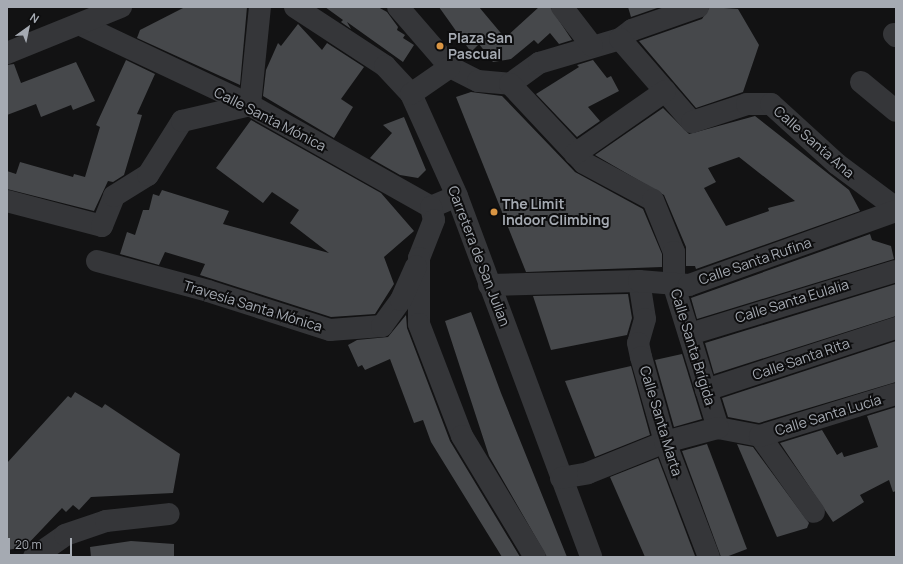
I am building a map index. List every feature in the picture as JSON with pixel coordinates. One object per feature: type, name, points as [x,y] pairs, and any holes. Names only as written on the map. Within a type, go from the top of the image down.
[{"type":"street","points":[[10,51],[81,25],[120,7]]},
{"type":"street","points":[[7,201],[102,226],[114,196],[148,175],[182,121],[250,105],[260,7]]},
{"type":"street","name":"Carretera de San Julian","points":[[295,7],[385,66],[411,94],[457,196],[591,557]]},
{"type":"street","points":[[562,7],[592,46]]},
{"type":"street","points":[[408,10],[450,66],[478,81],[510,84],[539,63],[592,46],[620,39],[632,30],[698,7]]},
{"type":"street","name":"Calle Santa Mónica","points":[[81,25],[250,105],[432,207]]},
{"type":"street","name":"Calle Santa Ana","points":[[620,39],[692,122],[747,104],[771,104],[837,164],[896,208]]},
{"type":"street","points":[[411,94],[450,66]]},
{"type":"street","points":[[861,82],[896,111]]},
{"type":"street","name":"Calle Santa Brígida","points":[[510,84],[584,164],[653,200],[674,252],[674,286],[718,428]]},
{"type":"street","points":[[575,154],[665,91]]},
{"type":"street","points":[[432,207],[457,196]]},
{"type":"street","name":"Travesía Santa Mónica","points":[[97,261],[208,291],[330,330],[382,326],[401,300],[419,258],[434,220],[432,207]]},
{"type":"street","name":"Calle Santa Rufina","points":[[490,285],[639,281],[674,286],[689,285],[896,211]]},
{"type":"street","points":[[419,258],[419,324],[462,436],[535,557]]},
{"type":"street","name":"Calle Santa Eulalia","points":[[690,334],[896,270]]},
{"type":"street","name":"Calle Santa Marta","points":[[639,281],[645,319],[638,343],[665,442],[709,557]]},
{"type":"street","name":"Calle Santa Rita","points":[[706,390],[896,328]]},
{"type":"street","name":"Calle Santa Lucía","points":[[760,436],[896,394]]},
{"type":"street","points":[[561,478],[588,473],[665,442],[718,428],[760,436],[814,512]]},
{"type":"street","points":[[34,557],[65,535],[106,521],[169,514]]},
{"type":"building","points":[[185,7],[247,7],[240,85],[137,38],[140,30]]},
{"type":"building","points":[[325,7],[378,7],[387,12],[398,27],[397,30],[405,35],[403,38],[414,45],[403,62],[347,22],[351,29],[341,22],[343,20]]},
{"type":"building","points":[[439,7],[479,7],[505,38],[539,7],[550,7],[572,40],[559,44],[550,33],[538,44],[534,40],[511,59],[493,62],[479,44],[471,52]]},
{"type":"building","points":[[628,7],[660,7],[631,17]]},
{"type":"building","points":[[710,7],[738,9],[759,45],[743,92],[696,108],[639,41],[702,19]]},
{"type":"building","points":[[298,24],[322,50],[327,43],[364,67],[341,99],[353,107],[334,138],[263,96],[266,70],[278,43],[281,46]]},
{"type":"building","points":[[126,60],[155,74],[137,114],[142,115],[124,175],[113,182],[108,181],[94,211],[7,189],[7,171],[16,174],[20,162],[73,177],[74,174],[85,177],[100,127],[96,125]]},
{"type":"building","points":[[593,60],[607,78],[611,76],[619,91],[588,107],[600,121],[577,137],[536,94],[579,67],[577,65]]},
{"type":"building","points":[[76,62],[95,101],[73,110],[71,105],[41,117],[36,104],[7,115],[7,65],[14,64],[21,83]]},
{"type":"building","points":[[471,92],[502,96],[575,172],[643,209],[662,254],[662,267],[526,272],[456,97]]},
{"type":"building","points":[[663,108],[689,134],[755,116],[849,190],[860,211],[696,269],[695,266],[686,266],[686,247],[664,195],[595,155]],"holes":[[[739,157],[795,201],[768,208],[769,211],[726,226],[704,188],[716,182],[708,168]]]},
{"type":"building","points":[[404,117],[426,170],[418,178],[400,175],[370,158],[392,133],[383,125]]},
{"type":"building","points":[[251,120],[381,193],[414,231],[384,257],[394,284],[375,314],[331,317],[200,275],[205,264],[165,252],[159,265],[120,254],[127,232],[135,235],[143,210],[149,210],[153,194],[159,196],[162,190],[229,211],[223,224],[329,253],[290,223],[299,210],[272,192],[263,203],[216,168]]},
{"type":"building","points":[[870,234],[872,240],[891,246],[894,259],[697,319],[691,298]]},
{"type":"building","points":[[896,284],[896,316],[714,374],[705,343]]},
{"type":"building","points":[[628,294],[632,318],[627,335],[551,350],[533,296]]},
{"type":"building","points":[[471,312],[501,393],[567,557],[547,557],[489,456],[445,321]]},
{"type":"building","points":[[406,315],[407,328],[450,441],[520,557],[502,557],[431,442],[423,420],[414,423],[390,359],[365,370],[362,365],[358,367],[348,345],[357,340],[388,337]]},
{"type":"building","points":[[896,341],[896,382],[759,423],[728,417],[722,398]]},
{"type":"building","points":[[682,354],[702,419],[674,427],[655,360]]},
{"type":"building","points":[[631,366],[650,435],[595,457],[565,381]]},
{"type":"building","points":[[75,392],[102,408],[105,404],[180,454],[173,493],[91,497],[79,510],[73,505],[66,512],[62,508],[25,547],[7,550],[7,463],[68,396],[71,398]]},
{"type":"building","points":[[896,407],[896,491],[893,492],[889,480],[860,495],[864,502],[833,522],[780,443],[822,430],[837,455],[842,452],[844,457],[878,447],[867,416]]},
{"type":"building","points":[[707,444],[747,549],[726,557],[721,557],[682,451]]},
{"type":"building","points":[[737,444],[753,447],[809,523],[807,528],[777,537]]},
{"type":"building","points":[[658,458],[695,556],[693,557],[645,557],[610,477]]},
{"type":"building","points":[[131,541],[174,544],[174,557],[91,557],[90,547]]},
{"type":"place","name":"Plaza San Pascual","points":[[440,46]]},
{"type":"place","name":"The Limit Indoor Climbing","points":[[494,212]]}]
